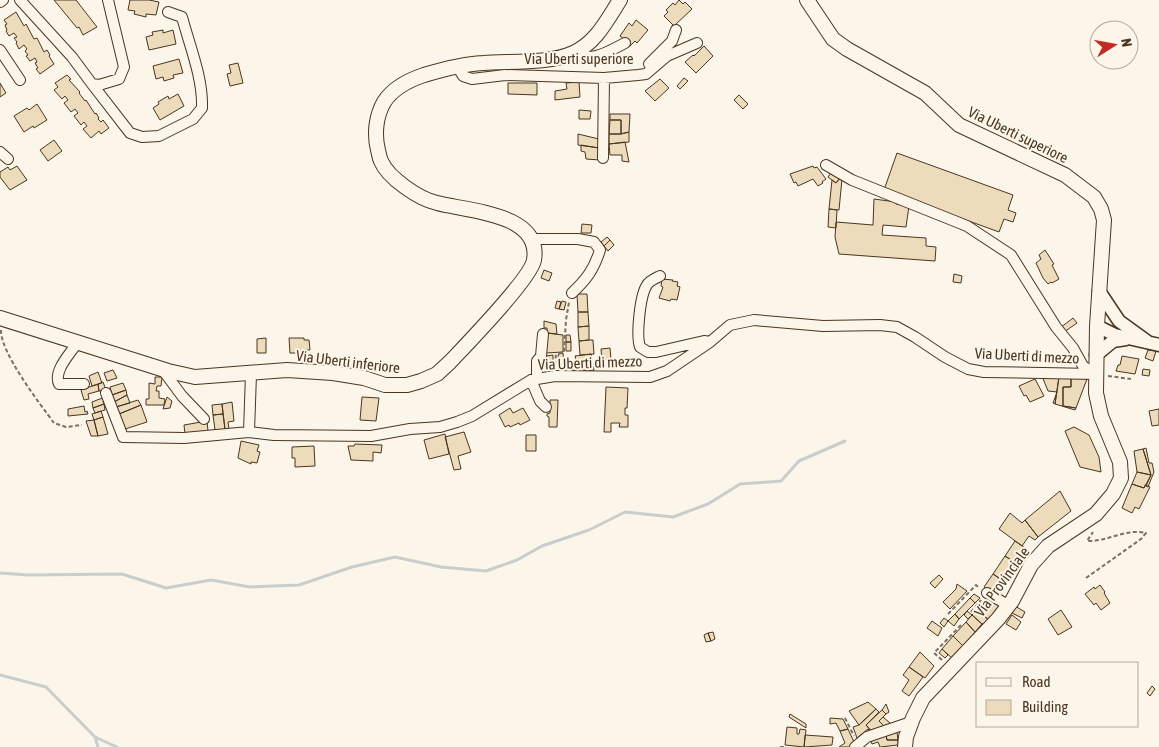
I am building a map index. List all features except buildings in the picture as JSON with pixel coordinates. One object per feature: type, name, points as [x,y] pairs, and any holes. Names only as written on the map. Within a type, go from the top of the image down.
[{"type":"main road","name":"Via Uberti superiore","points":[[530,239],[524,230],[510,221],[463,208],[436,203],[411,191],[392,175],[381,162],[376,144],[376,123],[384,102],[410,80],[457,66],[535,61],[570,54],[594,38],[620,0]]},
{"type":"main road","name":"Via Uberti superiore","points":[[807,0],[833,39],[925,93],[959,125],[1065,175],[1094,197],[1102,209],[1104,220],[1097,326]]},
{"type":"main road","name":"Via Uberti inferiore","points":[[1,318],[162,369],[195,377],[287,370],[333,373],[364,378],[385,385],[407,385],[421,382],[437,374],[523,280],[534,261],[534,247],[530,239]]},
{"type":"main road","name":"Via Provinciale","points":[[905,747],[906,736],[911,722],[923,698],[1008,606],[1031,565],[1048,546],[1096,514],[1113,494],[1121,478],[1120,462],[1101,416],[1098,400],[1095,374],[1097,326]]},
{"type":"street","points":[[20,0],[72,57],[130,132],[142,137],[158,136],[194,119],[202,108],[199,78],[182,17],[168,12]]},
{"type":"street","points":[[92,84],[99,85],[119,78],[124,67],[108,0]]},
{"type":"street","points":[[638,75],[672,41],[676,30]]},
{"type":"street","points":[[570,54],[585,58],[599,56],[625,43]]},
{"type":"street","name":"Via Uberti superiore","points":[[457,66],[463,76],[472,79],[505,75],[604,78],[638,75],[646,74],[667,56],[697,43]]},
{"type":"street","points":[[0,50],[20,80]]},
{"type":"street","points":[[603,158],[604,78]]},
{"type":"street","points":[[0,152],[8,159]]},
{"type":"street","points":[[826,165],[852,180],[967,226],[1011,255],[1083,366],[1095,374]]},
{"type":"street","points":[[530,239],[578,239],[594,242],[600,250],[595,266],[584,282],[572,293]]},
{"type":"street","points":[[660,276],[647,285],[642,302],[638,333],[640,347],[648,352],[656,352],[704,341],[710,342]]},
{"type":"street","points":[[1099,291],[1119,321],[1154,343]]},
{"type":"street","name":"Via Uberti di mezzo","points":[[106,393],[123,437],[184,438],[248,432],[274,435],[371,436],[410,429],[440,427],[457,422],[472,416],[534,379],[555,376],[650,377],[667,371],[710,342],[730,325],[754,320],[823,326],[880,325],[897,327],[968,369],[984,372],[1095,374]]},
{"type":"street","points":[[1097,326],[1119,321]]},
{"type":"street","points":[[1097,326],[1115,335],[1154,343]]},
{"type":"street","points":[[543,334],[541,356],[537,361],[534,379],[540,401],[546,407]]},
{"type":"street","points":[[1096,355],[1113,341],[1127,339],[1154,343]]},
{"type":"street","points":[[77,343],[59,370],[56,379],[59,384],[84,384]]},
{"type":"street","points":[[162,369],[182,396],[204,418]]},
{"type":"street","points":[[248,432],[252,374]]},
{"type":"street","points":[[987,594],[1008,606]]},
{"type":"street","points":[[857,746],[867,737],[911,722]]},
{"type":"street","points":[[867,737],[873,747]]},
{"type":"path","points":[[555,376],[556,354],[564,352],[566,320],[572,293]]},
{"type":"path","points":[[1,318],[1,335],[10,357],[54,423],[66,427],[82,425]]},
{"type":"path","points":[[1095,374],[1131,379]]},
{"type":"path","points":[[1086,578],[1141,539],[1146,533],[1136,530],[1096,541],[1087,541],[1097,528]]},
{"type":"path","points":[[948,614],[976,585],[987,594],[971,612]]},
{"type":"path","points":[[952,668],[934,653],[961,625]]},
{"type":"path","points":[[846,718],[857,746]]},
{"type":"path","points":[[780,747],[786,747]]},
{"type":"waterway","points":[[0,573],[28,575],[122,574],[166,588],[211,580],[250,587],[299,585],[352,567],[395,557],[441,567],[486,571],[517,560],[542,546],[589,530],[625,512],[673,517],[708,504],[740,484],[781,481],[799,461],[845,441]]},
{"type":"waterway","points":[[0,675],[46,687],[95,737],[117,747]]},
{"type":"waterway","points":[[95,737],[98,747]]}]
